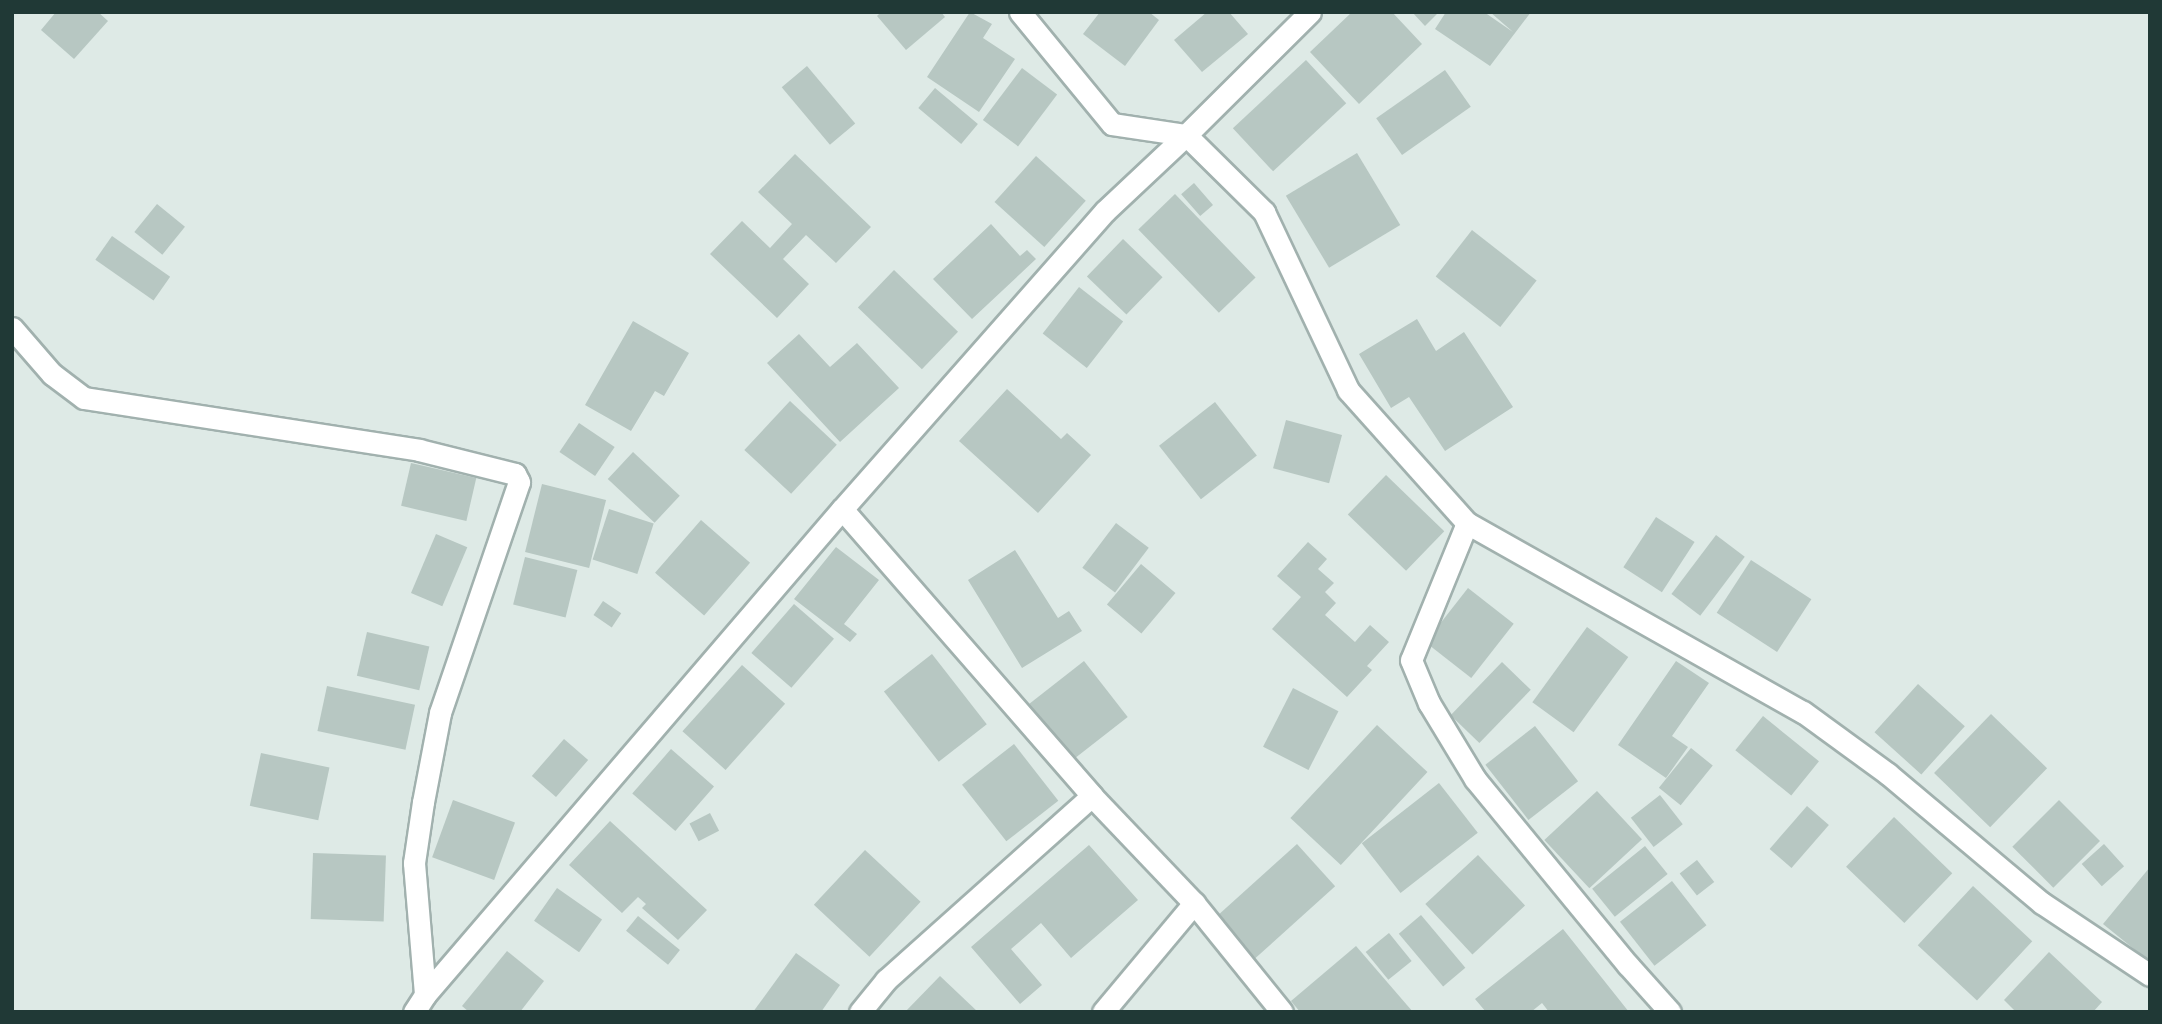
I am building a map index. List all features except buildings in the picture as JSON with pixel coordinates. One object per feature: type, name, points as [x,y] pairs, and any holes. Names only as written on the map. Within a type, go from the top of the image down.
[{"type":"street","points":[[1020,12],[1112,124],[1186,135],[1264,212],[1348,390],[1467,523],[1803,712],[1888,774],[2042,903],[2150,975]]},
{"type":"street","points":[[420,1003],[842,509],[1105,211],[1310,12]]},
{"type":"street","points":[[12,328],[52,374],[84,398],[419,450],[515,474],[519,482],[440,713],[423,802],[414,863],[420,1003]]},
{"type":"street","points":[[842,509],[1092,796],[1194,903],[1282,1012]]},
{"type":"street","points":[[1467,523],[1411,660],[1429,703],[1475,779],[1670,1012]]},
{"type":"street","points":[[860,1012],[886,980],[1092,796]]},
{"type":"street","points":[[1103,1012],[1194,903]]}]
